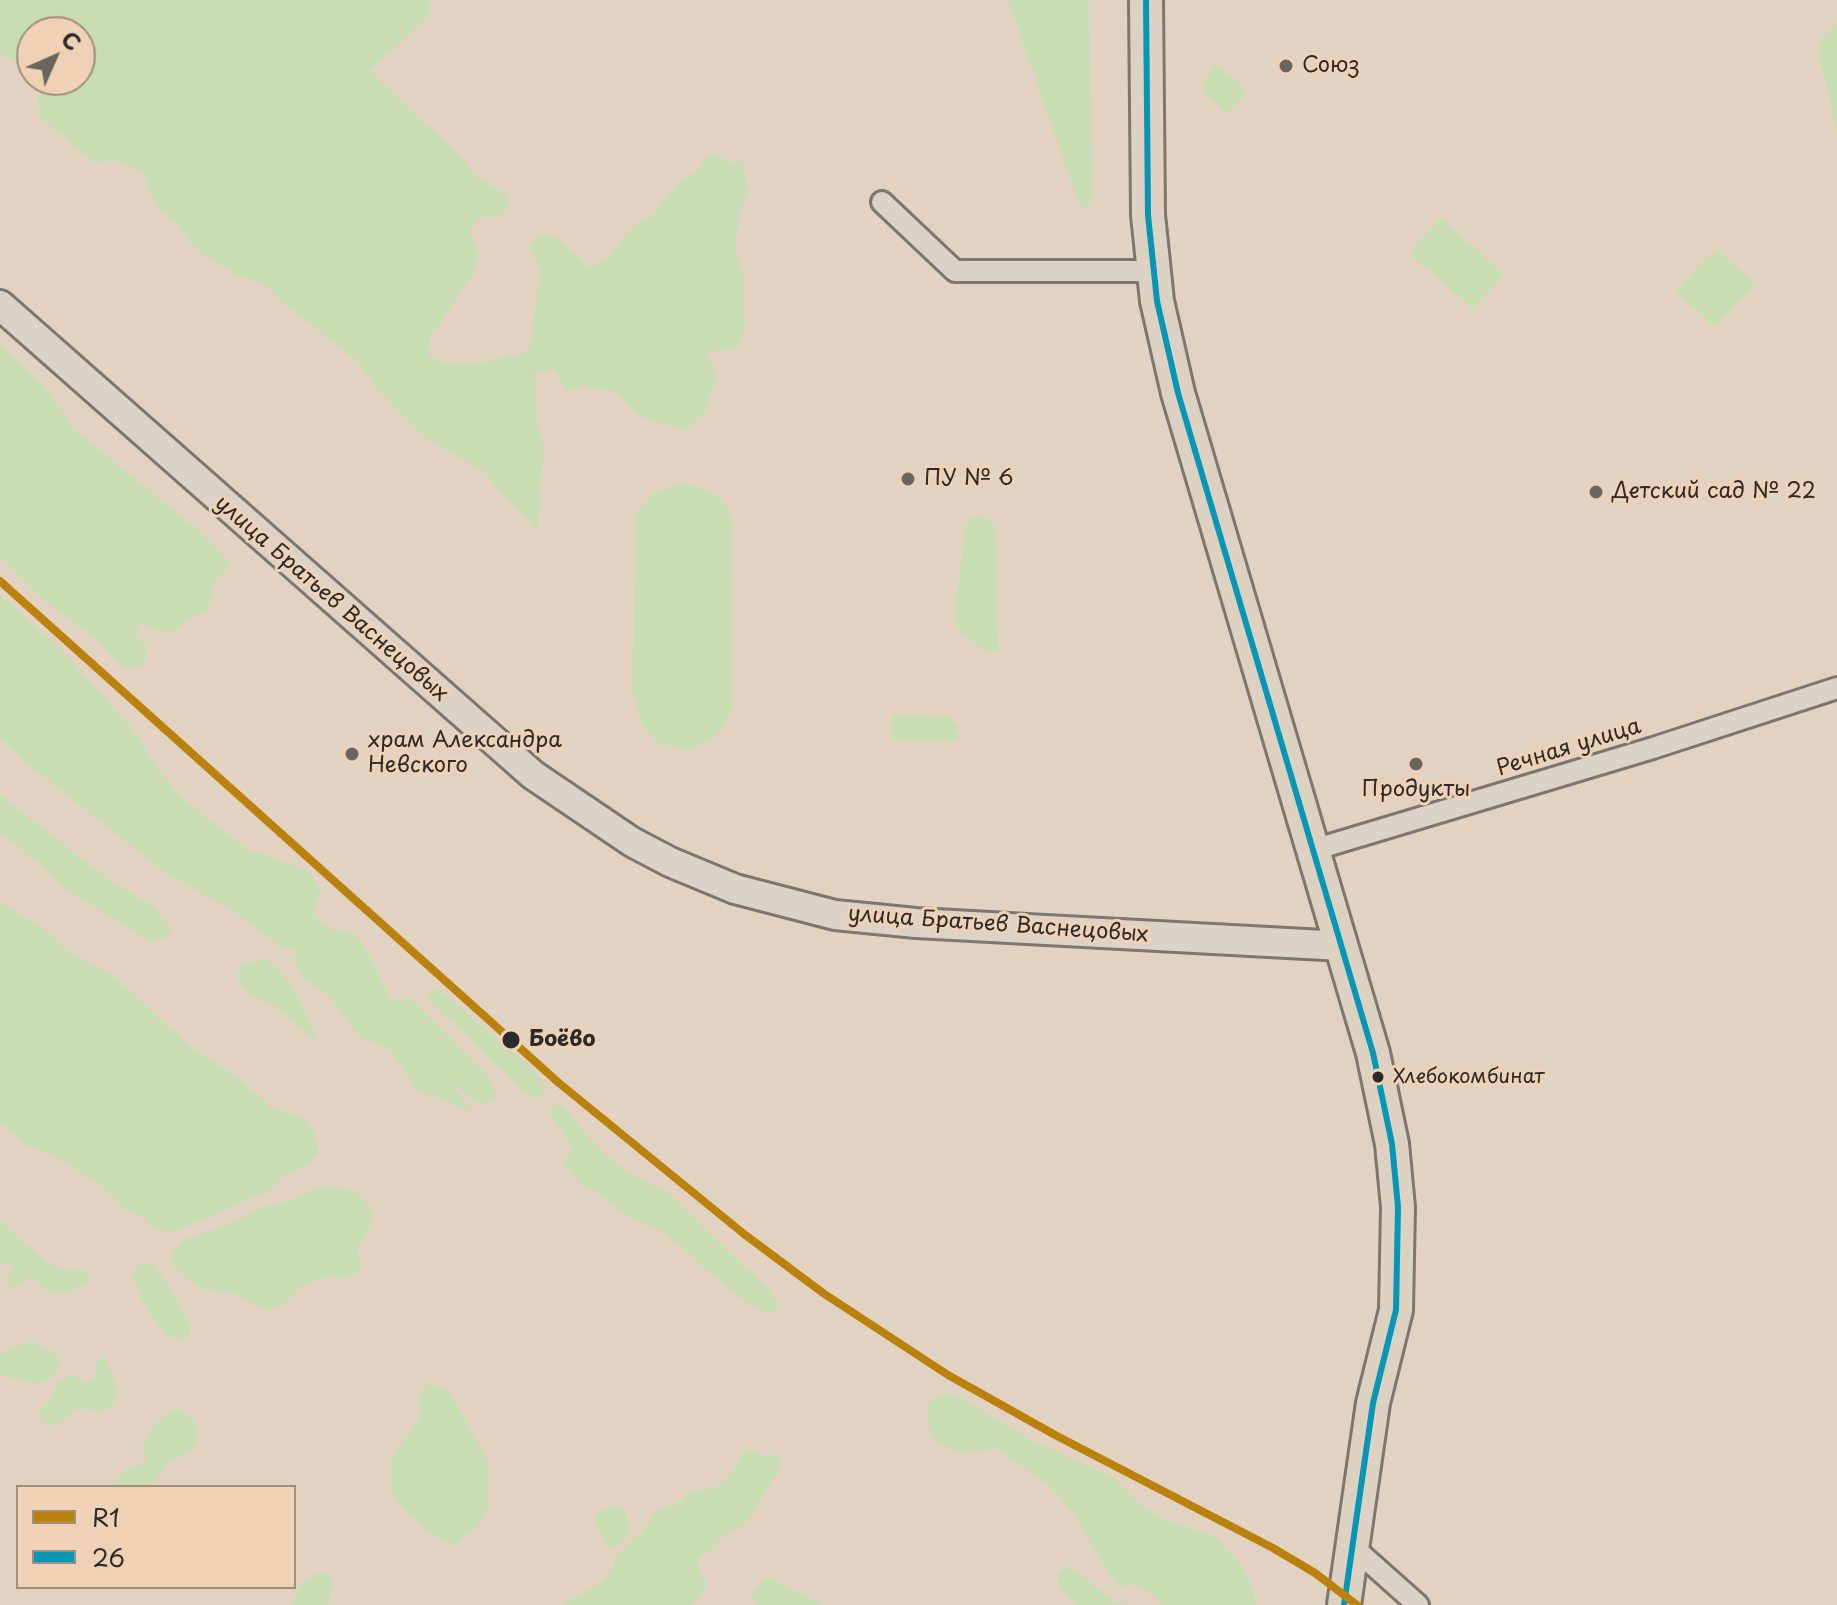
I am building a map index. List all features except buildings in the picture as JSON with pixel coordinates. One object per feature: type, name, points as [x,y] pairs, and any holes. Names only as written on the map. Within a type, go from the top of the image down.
[{"type":"main road","points":[[1146,0],[1152,271],[1178,393],[1343,946],[1373,1053],[1392,1144],[1398,1207],[1396,1310],[1373,1403],[1344,1605]]},
{"type":"main road","name":"улица Братьев Васнецовых","points":[[0,305],[533,775],[632,842],[670,862],[735,889],[835,915],[916,923],[1343,946]]},
{"type":"street","points":[[882,202],[955,271],[1152,271]]},
{"type":"street","name":"Речная улица","points":[[1313,850],[1837,688]]},
{"type":"street","points":[[1354,1548],[1418,1605]]},
{"type":"green space","points":[[0,0],[429,0],[430,14],[370,71],[465,161],[474,175],[508,196],[508,209],[497,217],[482,216],[469,230],[478,251],[477,268],[430,337],[429,356],[447,363],[474,364],[530,351],[541,265],[528,247],[540,234],[558,237],[591,269],[608,258],[634,226],[652,215],[682,179],[699,171],[706,156],[713,153],[731,163],[738,160],[743,163],[748,191],[740,210],[735,248],[743,274],[744,329],[737,348],[707,352],[716,376],[706,412],[684,430],[639,416],[617,393],[585,386],[565,391],[555,370],[535,372],[537,422],[544,443],[537,531],[482,471],[419,433],[378,390],[358,362],[281,301],[268,286],[236,275],[196,249],[177,224],[155,206],[143,172],[118,161],[93,162],[40,117],[39,96],[96,96],[96,16],[16,16],[16,62],[0,54]]},
{"type":"green space","points":[[1008,0],[1089,0],[1092,197],[1088,207],[1082,207],[1078,201]]},
{"type":"green space","points":[[1837,22],[1837,133],[1817,45]]},
{"type":"green space","points":[[1214,62],[1248,91],[1226,113],[1201,90]]},
{"type":"green space","points":[[1440,218],[1504,274],[1473,309],[1409,253]]},
{"type":"green space","points":[[1717,248],[1755,284],[1714,327],[1676,291]]},
{"type":"green space","points":[[0,343],[45,387],[75,430],[204,535],[230,565],[214,584],[207,613],[194,615],[175,630],[163,633],[140,623],[136,635],[145,644],[147,657],[140,668],[127,669],[118,662],[91,635],[43,600],[0,558]]},
{"type":"green space","points":[[684,483],[716,494],[727,505],[733,525],[732,711],[715,737],[690,750],[659,743],[650,734],[641,722],[633,692],[635,515],[653,493]]},
{"type":"green space","points":[[980,515],[991,520],[996,534],[998,649],[991,654],[963,635],[955,623],[965,527],[970,518]]},
{"type":"green space","points":[[0,594],[62,651],[130,726],[162,775],[184,800],[247,849],[307,870],[322,891],[312,915],[333,930],[351,932],[363,943],[392,1001],[409,998],[424,1011],[489,1078],[496,1095],[490,1101],[481,1104],[473,1101],[449,1081],[471,1111],[416,1090],[395,1056],[385,1047],[361,1038],[330,997],[305,979],[298,968],[294,947],[282,949],[235,911],[170,876],[27,764],[0,738]]},
{"type":"green space","points":[[893,715],[949,717],[958,726],[957,741],[891,739]]},
{"type":"green space","points":[[0,795],[113,883],[156,908],[172,931],[167,938],[150,941],[67,890],[39,863],[0,833]]},
{"type":"green space","points":[[0,902],[42,927],[71,954],[113,976],[191,1047],[240,1079],[269,1106],[305,1119],[316,1134],[319,1154],[307,1165],[282,1176],[270,1190],[171,1233],[154,1228],[141,1216],[124,1208],[96,1182],[57,1157],[29,1147],[0,1122]]},
{"type":"green space","points":[[264,959],[279,969],[294,989],[318,1038],[312,1038],[277,1008],[253,996],[239,983],[239,965]]},
{"type":"green space","points":[[438,989],[528,1065],[546,1086],[541,1094],[532,1098],[524,1093],[463,1030],[442,1013],[430,1000],[429,991]]},
{"type":"green space","points":[[554,1104],[563,1106],[603,1153],[633,1176],[667,1192],[770,1291],[779,1306],[773,1312],[764,1311],[740,1298],[665,1233],[624,1215],[596,1191],[580,1184],[563,1162],[572,1146],[552,1118],[549,1110]]},
{"type":"green space","points":[[320,1187],[343,1188],[360,1195],[372,1210],[370,1228],[358,1248],[360,1267],[355,1274],[346,1278],[327,1277],[301,1286],[282,1306],[265,1311],[234,1293],[200,1289],[173,1267],[170,1259],[173,1251],[186,1239]]},
{"type":"green space","points":[[0,1220],[47,1263],[60,1269],[86,1271],[91,1276],[88,1282],[69,1293],[50,1293],[31,1277],[15,1288],[9,1286],[6,1281],[14,1264],[0,1264]]},
{"type":"green space","points":[[141,1263],[155,1265],[178,1301],[190,1326],[190,1335],[184,1341],[167,1335],[146,1309],[131,1276]]},
{"type":"green space","points":[[34,1342],[60,1358],[57,1371],[47,1381],[36,1384],[0,1375],[0,1355],[15,1346]]},
{"type":"green space","points":[[105,1357],[118,1389],[112,1406],[105,1412],[78,1408],[58,1424],[49,1426],[42,1421],[38,1413],[50,1400],[56,1384],[71,1374],[86,1383],[95,1380],[96,1363]]},
{"type":"green space","points":[[426,1384],[444,1388],[452,1396],[489,1463],[487,1511],[483,1519],[456,1545],[433,1536],[401,1506],[392,1492],[391,1458],[421,1416],[418,1399]]},
{"type":"green space","points":[[948,1393],[960,1397],[1029,1439],[1112,1477],[1142,1506],[1165,1520],[1215,1536],[1240,1564],[1253,1588],[1256,1605],[1164,1605],[1133,1584],[1120,1587],[1105,1568],[1074,1513],[1048,1485],[997,1449],[958,1453],[937,1441],[929,1431],[927,1406],[936,1397]]},
{"type":"green space","points":[[178,1408],[195,1422],[198,1440],[194,1448],[170,1461],[152,1485],[113,1485],[128,1468],[146,1463],[142,1445],[169,1411]]},
{"type":"green space","points":[[748,1450],[765,1456],[775,1454],[780,1459],[779,1468],[747,1523],[723,1535],[714,1548],[699,1557],[698,1566],[706,1583],[698,1599],[689,1605],[563,1605],[604,1580],[614,1566],[615,1557],[632,1538],[640,1535],[660,1507],[678,1505],[689,1491],[715,1489],[734,1470],[741,1454]]},
{"type":"green space","points":[[612,1506],[624,1509],[629,1527],[627,1535],[614,1548],[606,1546],[595,1522],[595,1514]]},
{"type":"green space","points":[[1068,1565],[1115,1602],[1128,1605],[1077,1605],[1059,1588],[1057,1574]]},
{"type":"green space","points":[[319,1572],[332,1578],[329,1605],[293,1605],[299,1587]]},
{"type":"green space","points":[[769,1577],[823,1605],[758,1605],[750,1594]]},
{"type":"transit line","name":"26","points":[[1146,0],[1148,215],[1157,301],[1178,393],[1373,1053],[1392,1144],[1398,1207],[1396,1310],[1373,1403],[1344,1605]]},
{"type":"transit line","name":"R1","points":[[0,581],[559,1083],[744,1234],[823,1293],[948,1375],[1057,1436],[1273,1548],[1315,1573],[1357,1605]]},
{"type":"place","name":"Союз","points":[[1286,66]]},
{"type":"place","name":"ПУ № 6","points":[[908,479]]},
{"type":"place","name":"Детский сад № 22","points":[[1596,492]]},
{"type":"place","name":"храм Александра Невского","points":[[352,754]]},
{"type":"place","name":"Продукты","points":[[1416,764]]},
{"type":"place","name":"Боёво","points":[[511,1040]]},
{"type":"place","name":"Хлебокомбинат","points":[[1378,1077]]}]
